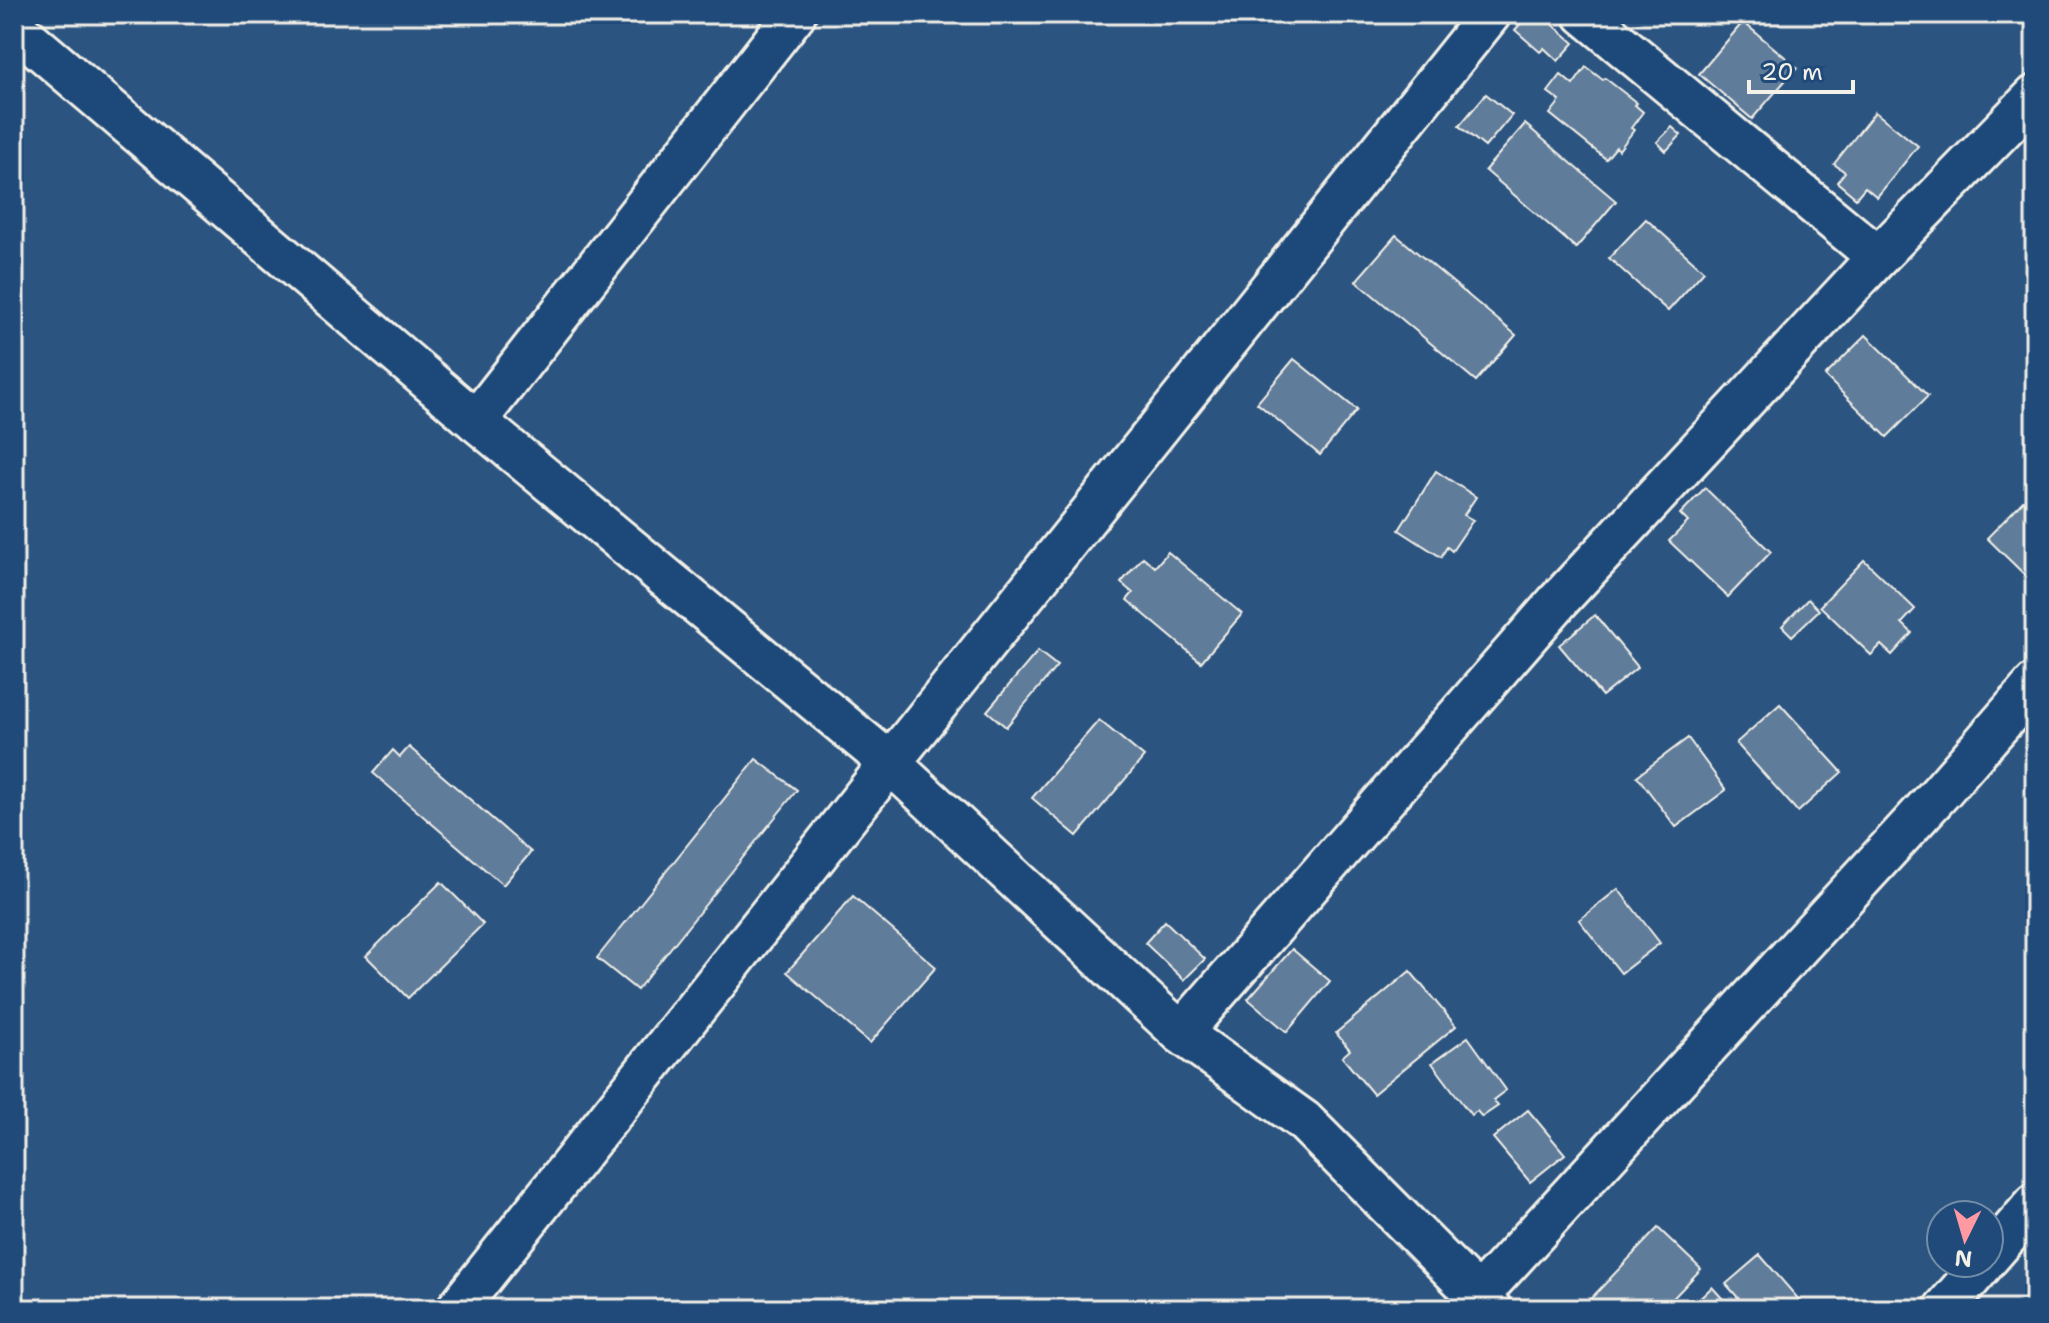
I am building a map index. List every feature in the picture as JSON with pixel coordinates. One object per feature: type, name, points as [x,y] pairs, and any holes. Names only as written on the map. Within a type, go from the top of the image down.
[{"type":"street","points":[[476,421],[795,14]]},
{"type":"street","points":[[457,1309],[1490,14]]},
{"type":"street","points":[[1584,14],[1878,257]]},
{"type":"street","points":[[14,27],[476,421],[890,763],[1181,1033],[1304,1121],[1484,1302],[2035,684]]},
{"type":"street","points":[[1181,1033],[1559,600],[1878,257],[2035,96]]},
{"type":"street","points":[[2005,1239],[2035,1204]]},
{"type":"street","points":[[1944,1309],[1970,1279]]},
{"type":"building","points":[[1529,14],[1541,14],[1574,43],[1558,61],[1544,48],[1540,52],[1515,30]]},
{"type":"building","points":[[1743,22],[1797,67],[1752,119],[1699,74]]},
{"type":"building","points":[[1586,67],[1637,103],[1635,105],[1643,112],[1619,150],[1616,147],[1606,159],[1550,114],[1560,101],[1548,92],[1561,75],[1573,85]]},
{"type":"building","points":[[1486,94],[1512,115],[1485,147],[1459,126]]},
{"type":"building","points":[[1875,112],[1918,146],[1877,197],[1865,187],[1856,198],[1837,182],[1845,172],[1834,164]]},
{"type":"building","points":[[1525,124],[1616,201],[1576,248],[1485,170]]},
{"type":"building","points":[[1672,127],[1681,135],[1666,151],[1657,142]]},
{"type":"building","points":[[1646,219],[1704,271],[1668,311],[1609,258]]},
{"type":"building","points":[[1396,235],[1516,335],[1476,381],[1356,281]]},
{"type":"building","points":[[1866,335],[1928,396],[1887,437],[1825,376]]},
{"type":"building","points":[[1294,359],[1357,410],[1320,455],[1257,403]]},
{"type":"building","points":[[1436,471],[1476,497],[1464,515],[1473,520],[1452,551],[1447,547],[1441,557],[1399,530]]},
{"type":"building","points":[[1705,488],[1771,552],[1728,597],[1669,541],[1688,522],[1680,514]]},
{"type":"building","points":[[2034,490],[2035,579],[2032,582],[1987,538]]},
{"type":"building","points":[[1168,552],[1242,614],[1201,662],[1127,600],[1133,593],[1121,583],[1143,557],[1155,567]]},
{"type":"building","points":[[1864,560],[1915,609],[1902,623],[1912,633],[1892,655],[1881,645],[1871,655],[1820,606]]},
{"type":"building","points":[[1808,599],[1819,610],[1792,636],[1782,626]]},
{"type":"building","points":[[1595,615],[1638,667],[1602,696],[1559,645]]},
{"type":"building","points":[[1038,651],[1057,666],[1006,727],[987,711]]},
{"type":"building","points":[[1780,704],[1842,772],[1798,812],[1736,743]]},
{"type":"building","points":[[1099,720],[1144,757],[1077,836],[1032,798]]},
{"type":"building","points":[[1688,738],[1726,790],[1676,827],[1637,776]]},
{"type":"building","points":[[409,747],[531,852],[503,885],[373,773],[393,750],[400,757]]},
{"type":"building","points":[[756,759],[797,790],[637,990],[597,958]]},
{"type":"building","points":[[441,882],[483,924],[408,998],[366,956]]},
{"type":"building","points":[[1618,889],[1660,943],[1621,973],[1579,920]]},
{"type":"building","points":[[853,896],[936,967],[870,1043],[787,972]]},
{"type":"building","points":[[1165,921],[1205,959],[1184,980],[1145,943]]},
{"type":"building","points":[[1292,949],[1330,981],[1287,1032],[1248,999]]},
{"type":"building","points":[[1410,971],[1456,1026],[1373,1094],[1342,1057],[1350,1050],[1336,1033]]},
{"type":"building","points":[[1468,1037],[1506,1090],[1493,1100],[1498,1106],[1482,1117],[1477,1111],[1471,1115],[1432,1063]]},
{"type":"building","points":[[1528,1110],[1565,1154],[1530,1182],[1493,1138]]},
{"type":"building","points":[[1658,1228],[1701,1269],[1663,1309],[1581,1309]]},
{"type":"building","points":[[1760,1255],[1807,1309],[1748,1309],[1726,1284]]},
{"type":"building","points":[[1712,1287],[1732,1309],[1689,1309]]}]
